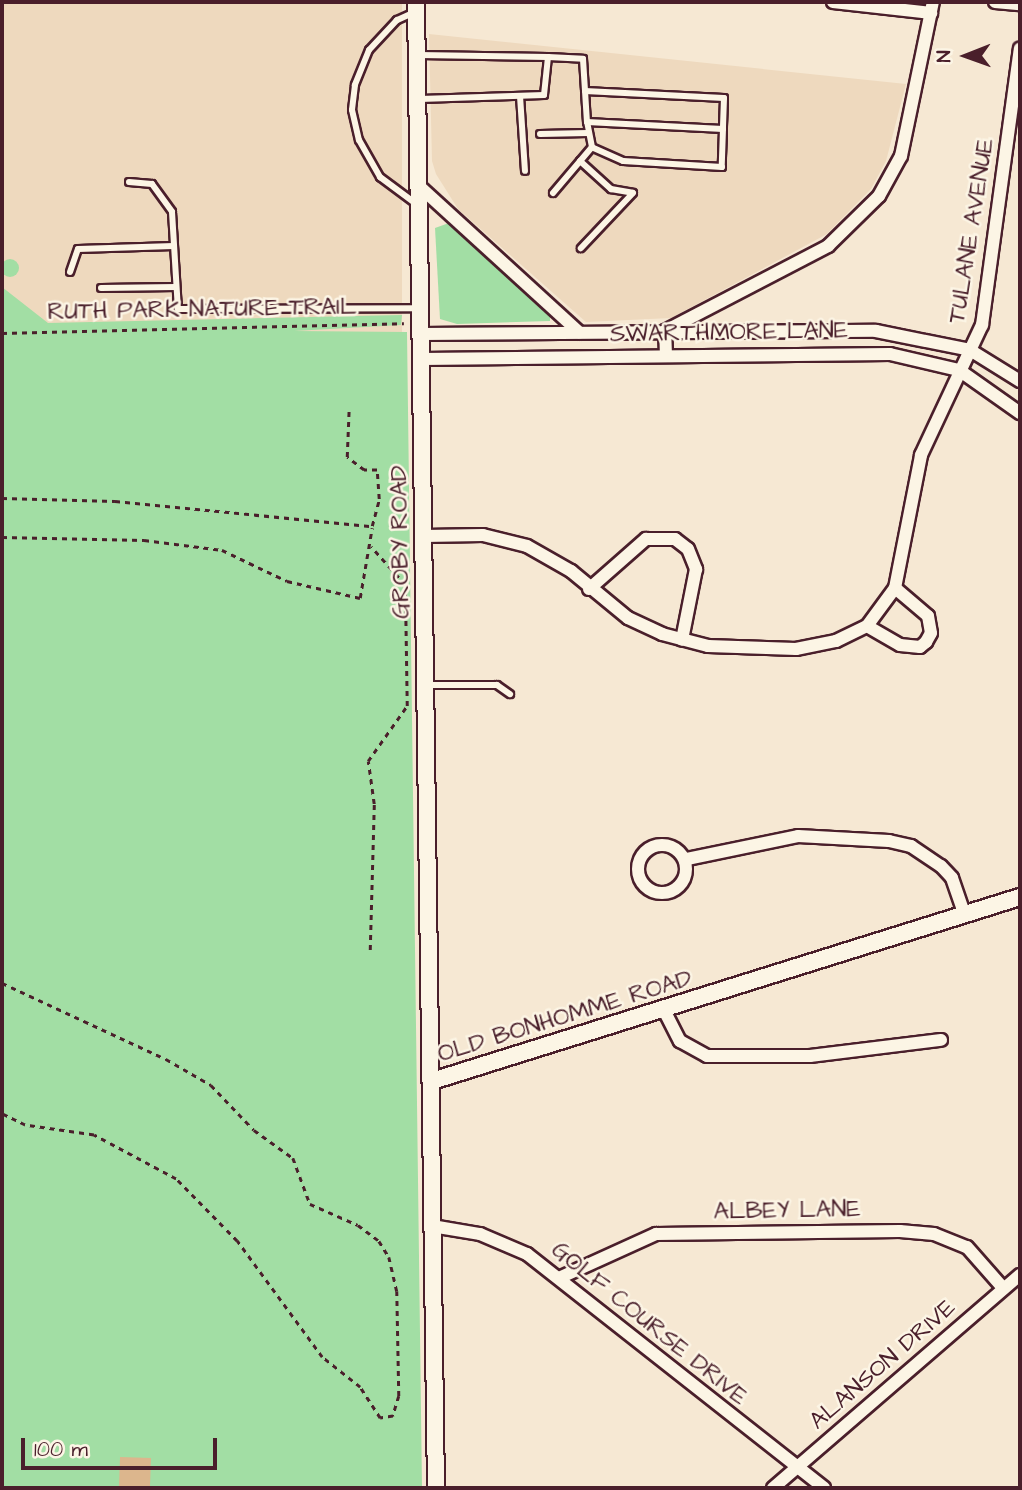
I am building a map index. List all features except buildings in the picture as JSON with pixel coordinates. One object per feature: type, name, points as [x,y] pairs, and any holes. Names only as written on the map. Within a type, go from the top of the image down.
[{"type":"street","points":[[666,356],[665,331],[828,246],[866,214],[901,156],[932,7],[833,2]]},
{"type":"street","points":[[995,2],[1020,4]]},
{"type":"street","name":"GROBY ROAD","points":[[416,7],[432,1081]]},
{"type":"street","name":"TULANE AVENUE","points":[[424,536],[483,536],[527,546],[571,572],[628,618],[682,640],[738,649],[796,649],[836,641],[867,626],[895,588],[905,559],[912,484],[959,370],[982,325],[1020,49]]},
{"type":"street","name":"SWARTHMORE LANE","points":[[419,186],[579,332]]},
{"type":"street","name":"SWARTHMORE LANE","points":[[421,334],[876,331],[970,350],[1020,381]]},
{"type":"street","name":"SWARTHMORE LANE","points":[[422,359],[863,352],[916,357],[959,370],[1020,412]]},
{"type":"street","points":[[589,589],[646,539],[675,539],[688,549],[695,569],[682,640]]},
{"type":"street","points":[[867,626],[900,645],[920,647],[926,642],[931,633],[928,616],[895,588]]},
{"type":"street","points":[[687,859],[683,880],[676,890],[649,891],[640,881],[639,857],[651,846],[667,845],[687,859],[799,836],[889,841],[911,846],[941,866],[951,878],[965,915]]},
{"type":"street","name":"OLD BONHOMME ROAD","points":[[436,1488],[432,1081],[1020,897]]},
{"type":"street","points":[[664,1010],[680,1041],[707,1056],[810,1056],[941,1040]]},
{"type":"street","name":"GOLF COURSE DRIVE","points":[[432,1226],[500,1240],[559,1278],[796,1469],[824,1488]]},
{"type":"street","name":"ALBEY LANE","points":[[559,1278],[656,1234],[900,1231],[934,1234],[967,1247],[1003,1288]]},
{"type":"street","name":"ALANSON DRIVE","points":[[774,1488],[1020,1275]]},
{"type":"lane","points":[[416,7],[397,20],[369,50],[355,85],[352,110],[359,140],[380,177],[420,206]]},
{"type":"lane","points":[[417,55],[583,59],[585,91],[587,122],[588,134],[593,147],[623,161],[722,167],[724,98],[585,91]]},
{"type":"lane","points":[[418,99],[520,96],[548,92],[548,57]]},
{"type":"lane","points":[[520,96],[525,171]]},
{"type":"lane","points":[[587,122],[723,129]]},
{"type":"lane","points":[[540,134],[588,134]]},
{"type":"lane","points":[[553,193],[593,147]]},
{"type":"lane","points":[[580,161],[611,189],[633,194],[581,248]]},
{"type":"lane","points":[[129,182],[152,184],[162,194],[172,212],[178,309],[421,307]]},
{"type":"lane","points":[[70,272],[78,249],[174,246]]},
{"type":"lane","points":[[101,288],[177,287]]},
{"type":"lane","points":[[426,685],[497,685],[510,694]]},
{"type":"path","name":"RUTH PARK NATURE TRAIL","points":[[2,333],[404,323]]},
{"type":"path","points":[[2,537],[154,540],[222,550],[287,580],[359,598],[379,499],[377,470],[364,470],[345,453],[349,407]]},
{"type":"path","points":[[2,498],[115,501],[372,526]]},
{"type":"path","points":[[370,547],[401,576],[405,586],[407,706],[368,761],[374,804],[370,950]]},
{"type":"path","points":[[2,983],[166,1059],[211,1084],[254,1130],[293,1158],[310,1204],[358,1226],[379,1241],[389,1257],[397,1291],[399,1396],[393,1416],[380,1418],[360,1387],[315,1349],[236,1241],[176,1179],[94,1135],[25,1125],[2,1114]]},
{"type":"shaded area","points":[[2,2],[402,2],[402,338],[2,338]]},
{"type":"shaded area","points":[[429,34],[906,84],[886,161],[871,189],[827,234],[671,318],[586,322],[458,209],[436,174],[432,161]]},
{"type":"green space","points":[[449,223],[550,316],[550,321],[457,324],[440,319],[435,228]]},
{"type":"green space","points":[[10,259],[16,262],[19,268],[16,274],[10,277],[4,274],[1,268],[4,262]]},
{"type":"green space","points":[[2,287],[48,323],[402,315],[401,325],[294,331],[407,332],[422,1488],[2,1488]]}]
